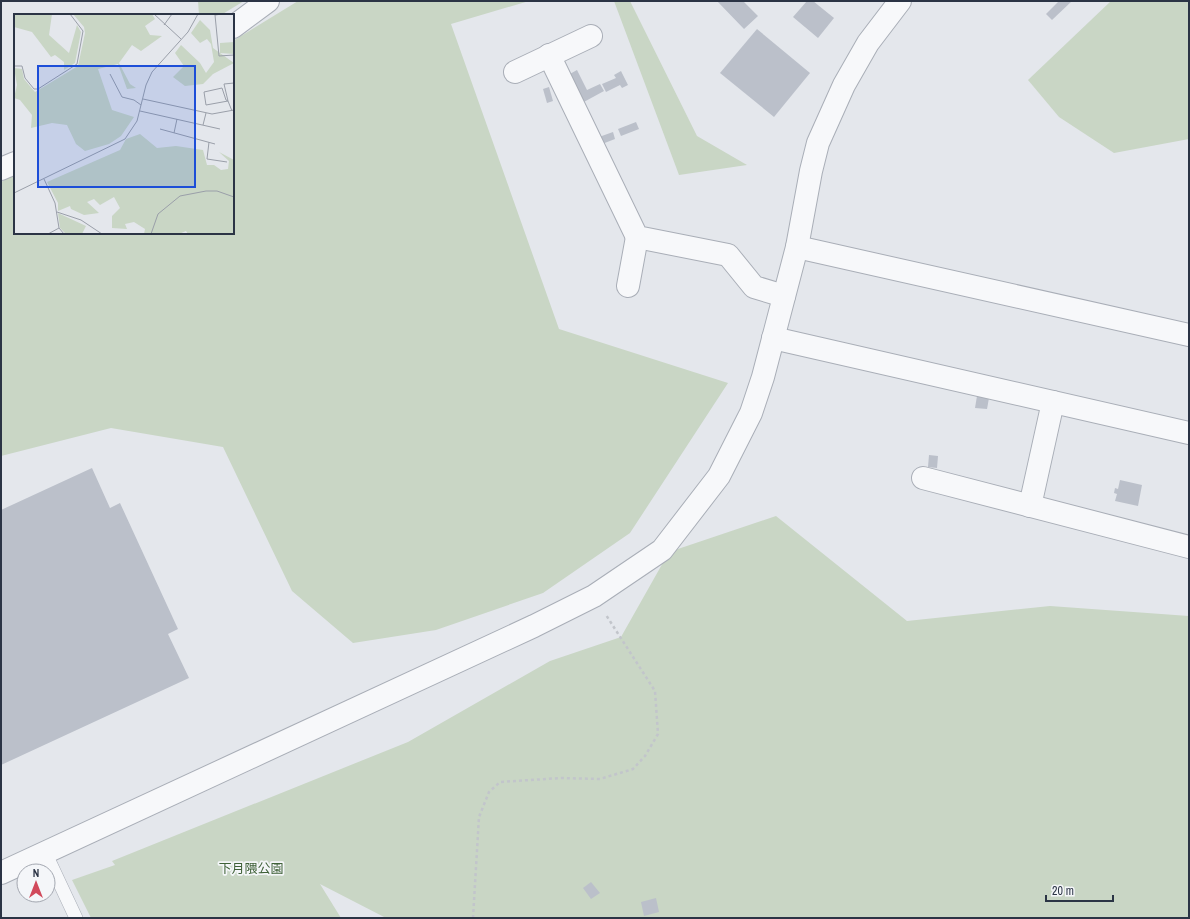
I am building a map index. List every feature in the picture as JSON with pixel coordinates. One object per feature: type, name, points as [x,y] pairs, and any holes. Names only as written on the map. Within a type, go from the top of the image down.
[{"type":"street","points":[[234,26],[268,1]]},
{"type":"street","points":[[1,873],[534,626],[594,596],[662,550],[718,476],[751,413],[797,247],[811,171],[818,143],[848,79],[868,43],[900,1]]},
{"type":"street","points":[[515,72],[591,36]]},
{"type":"street","points":[[549,55],[637,237],[628,286]]},
{"type":"street","points":[[1,169],[14,163]]},
{"type":"street","points":[[637,237],[728,255],[754,287],[784,296]]},
{"type":"street","points":[[797,247],[1189,335]]},
{"type":"street","points":[[773,338],[1189,433]]},
{"type":"street","points":[[1030,506],[1053,402]]},
{"type":"street","points":[[923,478],[1189,547]]},
{"type":"lane","points":[[45,852],[76,918]]},
{"type":"path","points":[[473,918],[479,817],[489,792],[500,782],[561,778],[600,779],[633,769],[645,756],[658,734],[655,691],[594,596]]},
{"type":"green space","points":[[198,1],[244,1],[223,14],[199,14]]},
{"type":"green space","points":[[298,1],[529,1],[451,24],[559,329],[728,383],[630,533],[543,593],[436,630],[353,643],[292,591],[223,447],[111,428],[1,456],[1,182],[14,175],[14,234],[234,234],[234,40]]},
{"type":"green space","points":[[614,1],[630,1],[697,136],[747,165],[679,175]]},
{"type":"green space","points":[[1111,1],[1189,1],[1189,139],[1114,153],[1059,117],[1028,80]]},
{"type":"green space","name":"下月隈公園","points":[[776,516],[907,621],[1050,606],[1189,616],[1189,918],[386,918],[320,884],[341,918],[91,918],[72,880],[115,865],[112,861],[408,742],[550,661],[621,637],[669,552]]},
{"type":"building","points":[[717,1],[746,1],[744,2],[758,16],[744,29]]},
{"type":"building","points":[[807,1],[813,1],[834,18],[818,38],[793,17]]},
{"type":"building","points":[[1059,1],[1072,1],[1052,20],[1046,14]]},
{"type":"building","points":[[757,29],[810,73],[774,117],[720,73]]},
{"type":"building","points":[[577,70],[587,90],[600,84],[604,91],[582,103],[568,75]]},
{"type":"building","points":[[621,71],[628,85],[622,88],[620,85],[606,92],[602,84],[616,78],[614,75]]},
{"type":"building","points":[[549,87],[553,101],[547,103],[543,89]]},
{"type":"building","points":[[636,122],[639,129],[621,136],[618,129]]},
{"type":"building","points":[[613,132],[615,139],[602,144],[599,137]]},
{"type":"building","points":[[977,396],[989,398],[987,409],[975,408]]},
{"type":"building","points":[[929,455],[938,456],[937,468],[928,467]]},
{"type":"building","points":[[92,468],[110,508],[120,503],[178,629],[168,634],[189,678],[1,765],[1,510]]},
{"type":"building","points":[[1120,480],[1142,485],[1138,506],[1115,501],[1117,494],[1114,493],[1115,488],[1118,489]]},
{"type":"building","points":[[591,882],[600,893],[591,899],[583,888]]},
{"type":"building","points":[[656,898],[659,912],[644,916],[641,902]]}]
